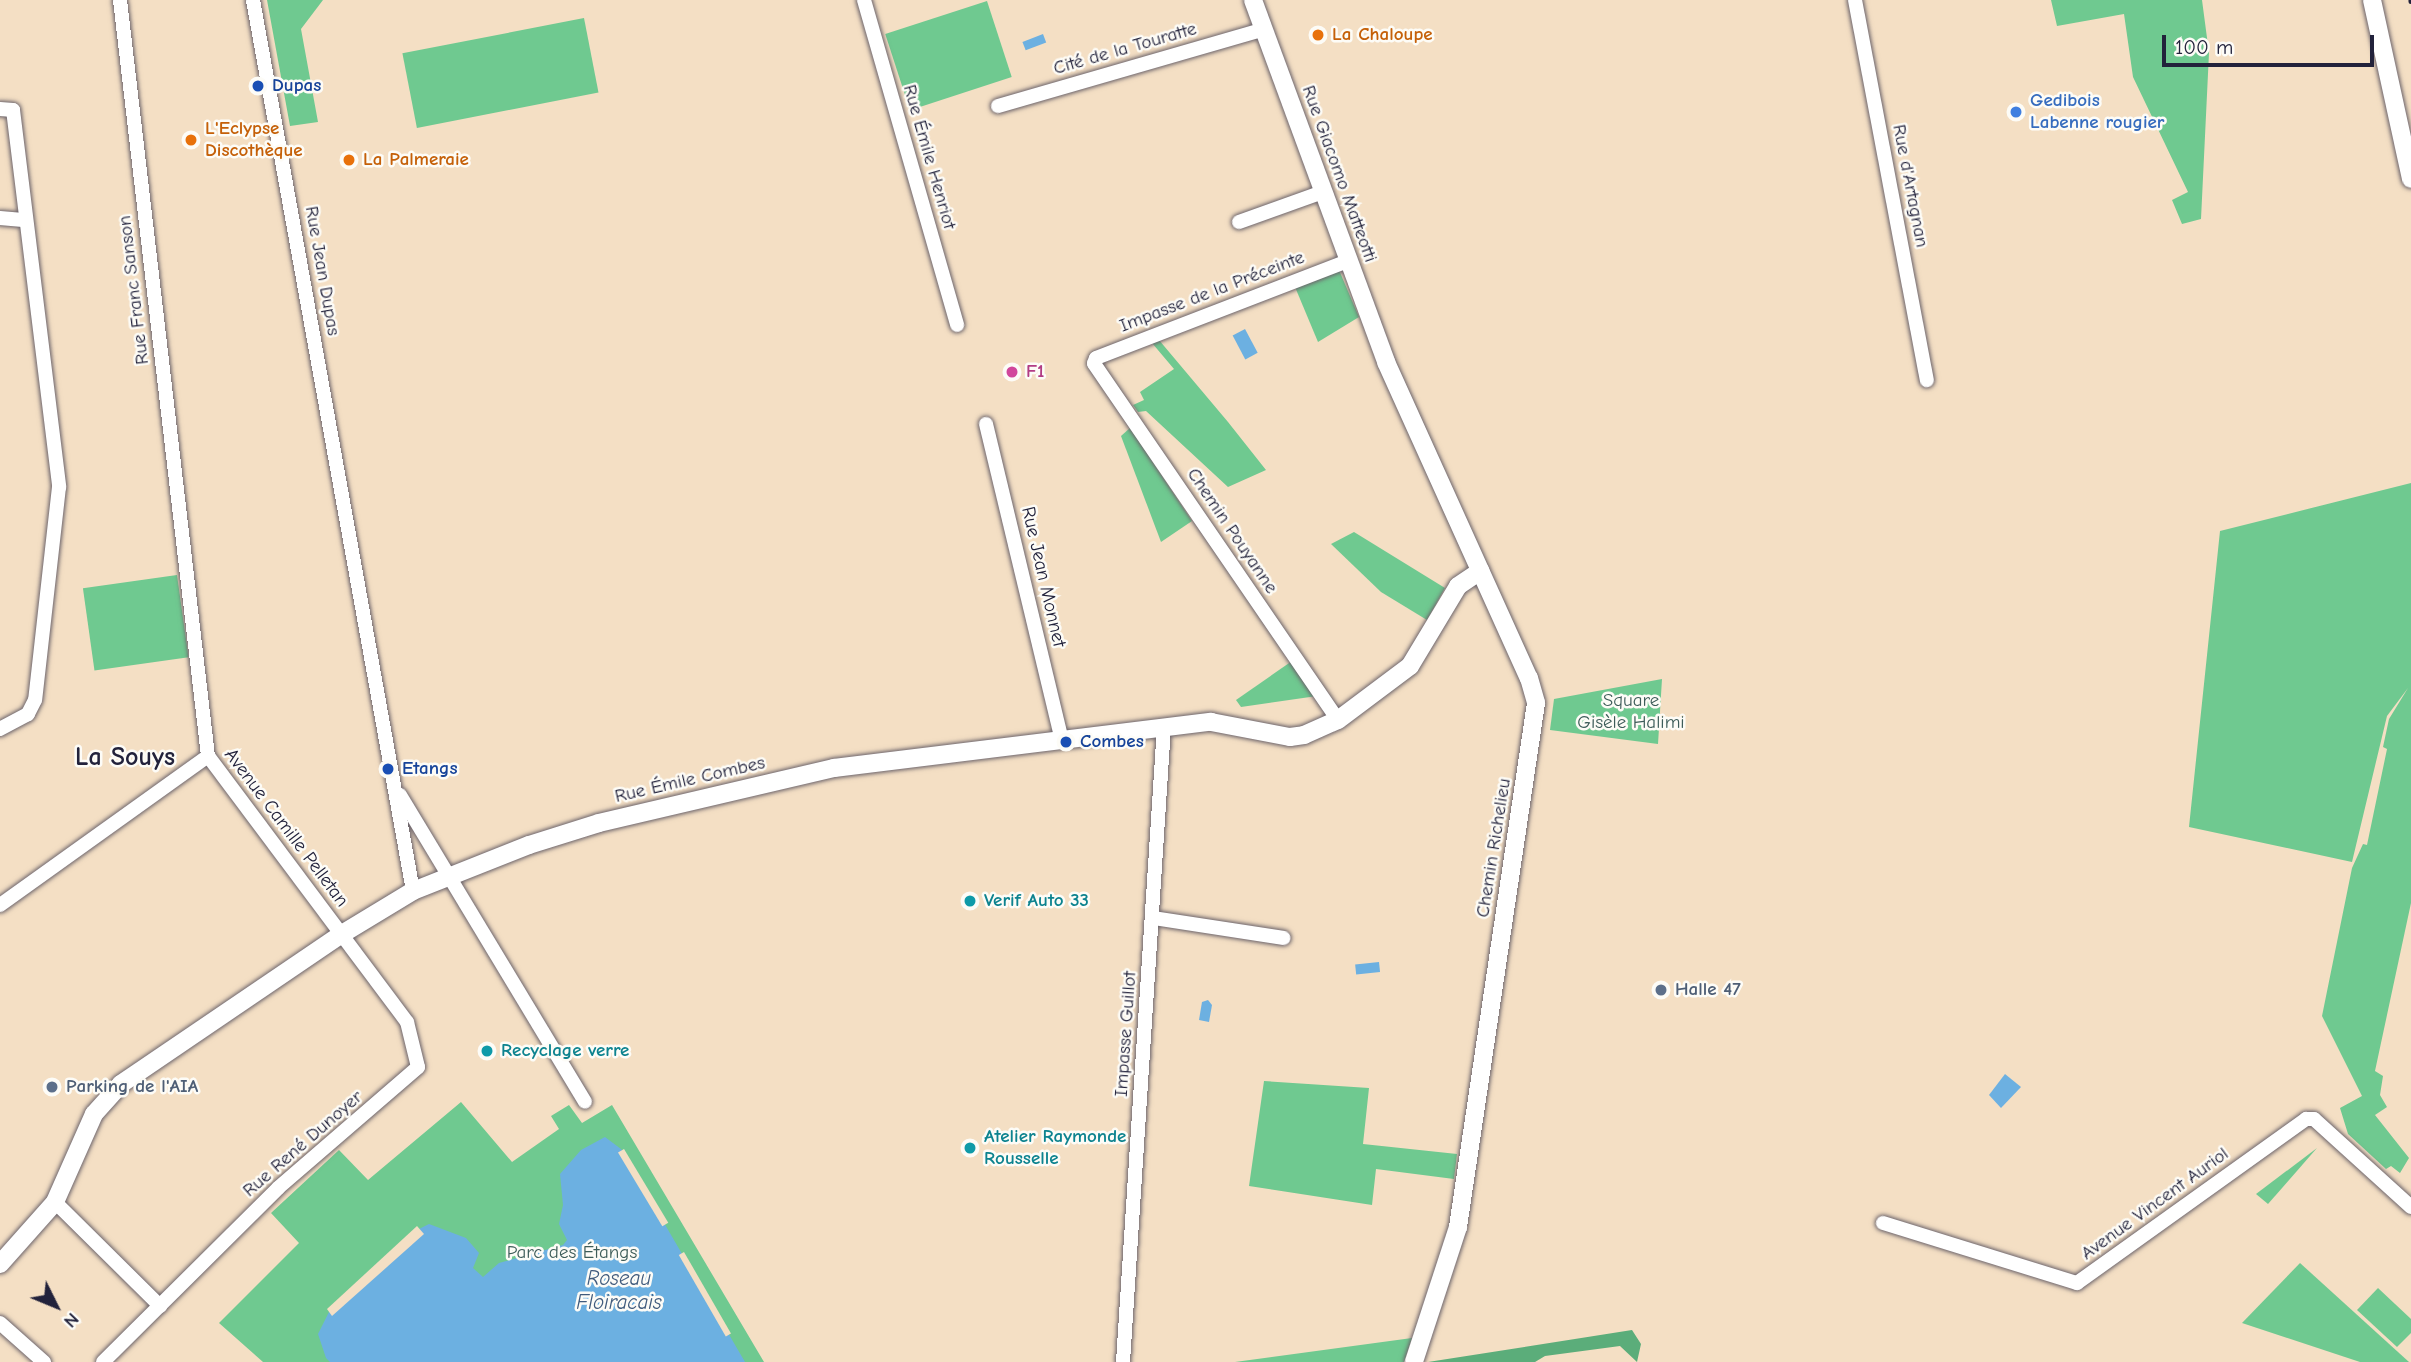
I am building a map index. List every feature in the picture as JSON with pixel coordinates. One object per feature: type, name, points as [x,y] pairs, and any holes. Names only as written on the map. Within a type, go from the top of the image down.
[{"type":"street","name":"Rue Franc Sanson","points":[[120,0],[188,575]]},
{"type":"street","name":"Rue Jean Dupas","points":[[253,0],[397,790],[413,891]]},
{"type":"street","name":"Rue Émile Henriot","points":[[864,0],[957,325]]},
{"type":"street","name":"Rue Giacomo Matteotti","points":[[1253,0],[1347,261],[1387,362]]},
{"type":"street","name":"Rue d'Artagnan","points":[[1855,0],[1927,380]]},
{"type":"street","points":[[2372,0],[2411,179]]},
{"type":"street","name":"Cité de la Touratte","points":[[998,106],[1264,29]]},
{"type":"street","points":[[0,109],[13,110],[23,220],[59,486],[35,700],[28,714],[0,729]]},
{"type":"street","points":[[1239,222],[1323,192]]},
{"type":"street","points":[[0,218],[23,220]]},
{"type":"street","name":"Impasse de la Préceinte","points":[[1094,363],[1096,358],[1347,261]]},
{"type":"street","name":"Chemin Richelieu","points":[[1387,362],[1534,689],[1535,719],[1458,1227],[1414,1362]]},
{"type":"street","name":"Chemin Pouyanne","points":[[1094,363],[1338,720]]},
{"type":"street","name":"Rue Jean Monnet","points":[[986,424],[1062,740]]},
{"type":"street","name":"Rue Émile Combes","points":[[0,1264],[55,1202],[106,1098],[342,934],[413,891],[599,823],[834,768],[1211,722],[1290,737],[1338,720],[1410,666],[1458,586],[1480,571]]},
{"type":"street","name":"Avenue Camille Pelletan","points":[[188,575],[208,755],[342,934]]},
{"type":"street","name":"Impasse Guillot","points":[[1123,1362],[1164,727]]},
{"type":"street","points":[[0,905],[208,755]]},
{"type":"street","points":[[397,790],[451,875],[585,1102]]},
{"type":"street","points":[[1153,918],[1283,937]]},
{"type":"street","name":"Rue René Dunoyer","points":[[103,1362],[278,1188],[418,1068],[407,1022],[342,934]]},
{"type":"street","name":"Avenue Vincent Auriol","points":[[1883,1223],[2077,1283],[2306,1119],[2314,1119],[2411,1207]]},
{"type":"street","points":[[55,1202],[160,1306]]},
{"type":"street","points":[[0,1323],[35,1359]]},
{"type":"green space","points":[[267,0],[323,0],[301,29],[318,122],[290,126]]},
{"type":"green space","points":[[2051,0],[2202,0],[2209,53],[2201,219],[2182,224],[2172,200],[2188,192],[2133,77],[2124,14],[2057,26]]},
{"type":"green space","points":[[987,1],[1012,77],[910,110],[885,34]]},
{"type":"green space","points":[[584,18],[599,93],[417,128],[402,53]]},
{"type":"green space","points":[[1339,270],[1359,317],[1318,342],[1295,287]]},
{"type":"green space","points":[[1159,340],[1266,470],[1228,487],[1146,411],[1138,412],[1133,405],[1144,400],[1140,392],[1174,369],[1152,343]]},
{"type":"green space","points":[[1130,428],[1192,521],[1161,542],[1121,436]]},
{"type":"green space","points":[[2411,483],[2411,903],[2375,1071],[2383,1076],[2380,1095],[2387,1107],[2375,1115],[2409,1158],[2400,1173],[2391,1166],[2386,1169],[2348,1134],[2340,1108],[2362,1096],[2322,1016],[2352,868],[2363,844],[2367,845],[2387,749],[2383,747],[2389,719],[2408,688],[2387,716],[2352,862],[2189,827],[2220,531]]},
{"type":"green space","points":[[1354,532],[1445,588],[1427,620],[1381,592],[1331,544]]},
{"type":"green space","points":[[177,575],[189,657],[94,670],[83,588]]},
{"type":"green space","points":[[1292,661],[1317,696],[1241,707],[1236,700]]},
{"type":"green space","name":"Square Gisèle Halimi","points":[[1662,679],[1658,744],[1550,730],[1554,699]]},
{"type":"green space","points":[[1264,1081],[1369,1088],[1363,1144],[1457,1154],[1454,1179],[1376,1169],[1372,1205],[1249,1186]]},
{"type":"green space","name":"Parc des Étangs","points":[[461,1102],[512,1162],[559,1129],[551,1116],[569,1105],[582,1123],[612,1105],[764,1362],[263,1362],[219,1323],[299,1243],[271,1213],[339,1150],[368,1180]]},
{"type":"green space","points":[[2317,1148],[2268,1204],[2256,1194]]},
{"type":"green space","points":[[2300,1263],[2409,1362],[2360,1362],[2242,1323]]},
{"type":"green space","points":[[2378,1288],[2411,1319],[2411,1333],[2397,1347],[2357,1310]]},
{"type":"green space","points":[[1632,1330],[1641,1344],[1637,1362],[1620,1346],[1545,1356],[1535,1362],[1428,1362]]},
{"type":"green space","points":[[1412,1338],[1404,1362],[1235,1362]]},
{"type":"water","points":[[1043,34],[1046,42],[1026,50],[1022,42]]},
{"type":"water","points":[[1245,329],[1258,353],[1245,359],[1233,336]]},
{"type":"water","points":[[1379,962],[1380,972],[1356,974],[1355,965]]},
{"type":"water","points":[[1208,1000],[1212,1005],[1209,1022],[1199,1020],[1202,1002]]},
{"type":"water","points":[[2005,1074],[2021,1087],[2001,1108],[1989,1095]]},
{"type":"water","name":"Roseau Floiracais","points":[[605,1137],[621,1149],[745,1362],[330,1362],[326,1358],[318,1334],[329,1312],[419,1229],[429,1224],[466,1238],[479,1253],[473,1268],[483,1277],[499,1263],[563,1245],[567,1240],[559,1224],[563,1205],[560,1174],[581,1150]]},
{"type":"pier","points":[[624,1149],[668,1223],[662,1226],[618,1153]]},
{"type":"pier","points":[[417,1226],[424,1234],[332,1316],[327,1309]]},
{"type":"pier","points":[[684,1252],[731,1333],[726,1336],[679,1255]]},
{"type":"place","name":"La Chaloupe","points":[[1318,35]]},
{"type":"place","name":"Dupas","points":[[258,86]]},
{"type":"place","name":"Gedibois Labenne rougier","points":[[2016,112]]},
{"type":"place","name":"L'Eclypse Discothèque","points":[[191,140]]},
{"type":"place","name":"La Palmeraie","points":[[349,160]]},
{"type":"place","name":"F1","points":[[1012,372]]},
{"type":"place","name":"Combes","points":[[1066,742]]},
{"type":"place","name":"Etangs","points":[[388,769]]},
{"type":"place","name":"Verif Auto 33","points":[[970,901]]},
{"type":"place","name":"Halle 47","points":[[1661,990]]},
{"type":"place","name":"Recyclage verre","points":[[487,1051]]},
{"type":"place","name":"Parking de l'AIA","points":[[52,1087]]},
{"type":"place","name":"Atelier Raymonde Rousselle","points":[[970,1148]]},
{"type":"district","name":"La Souys","points":[[125,758]]}]
